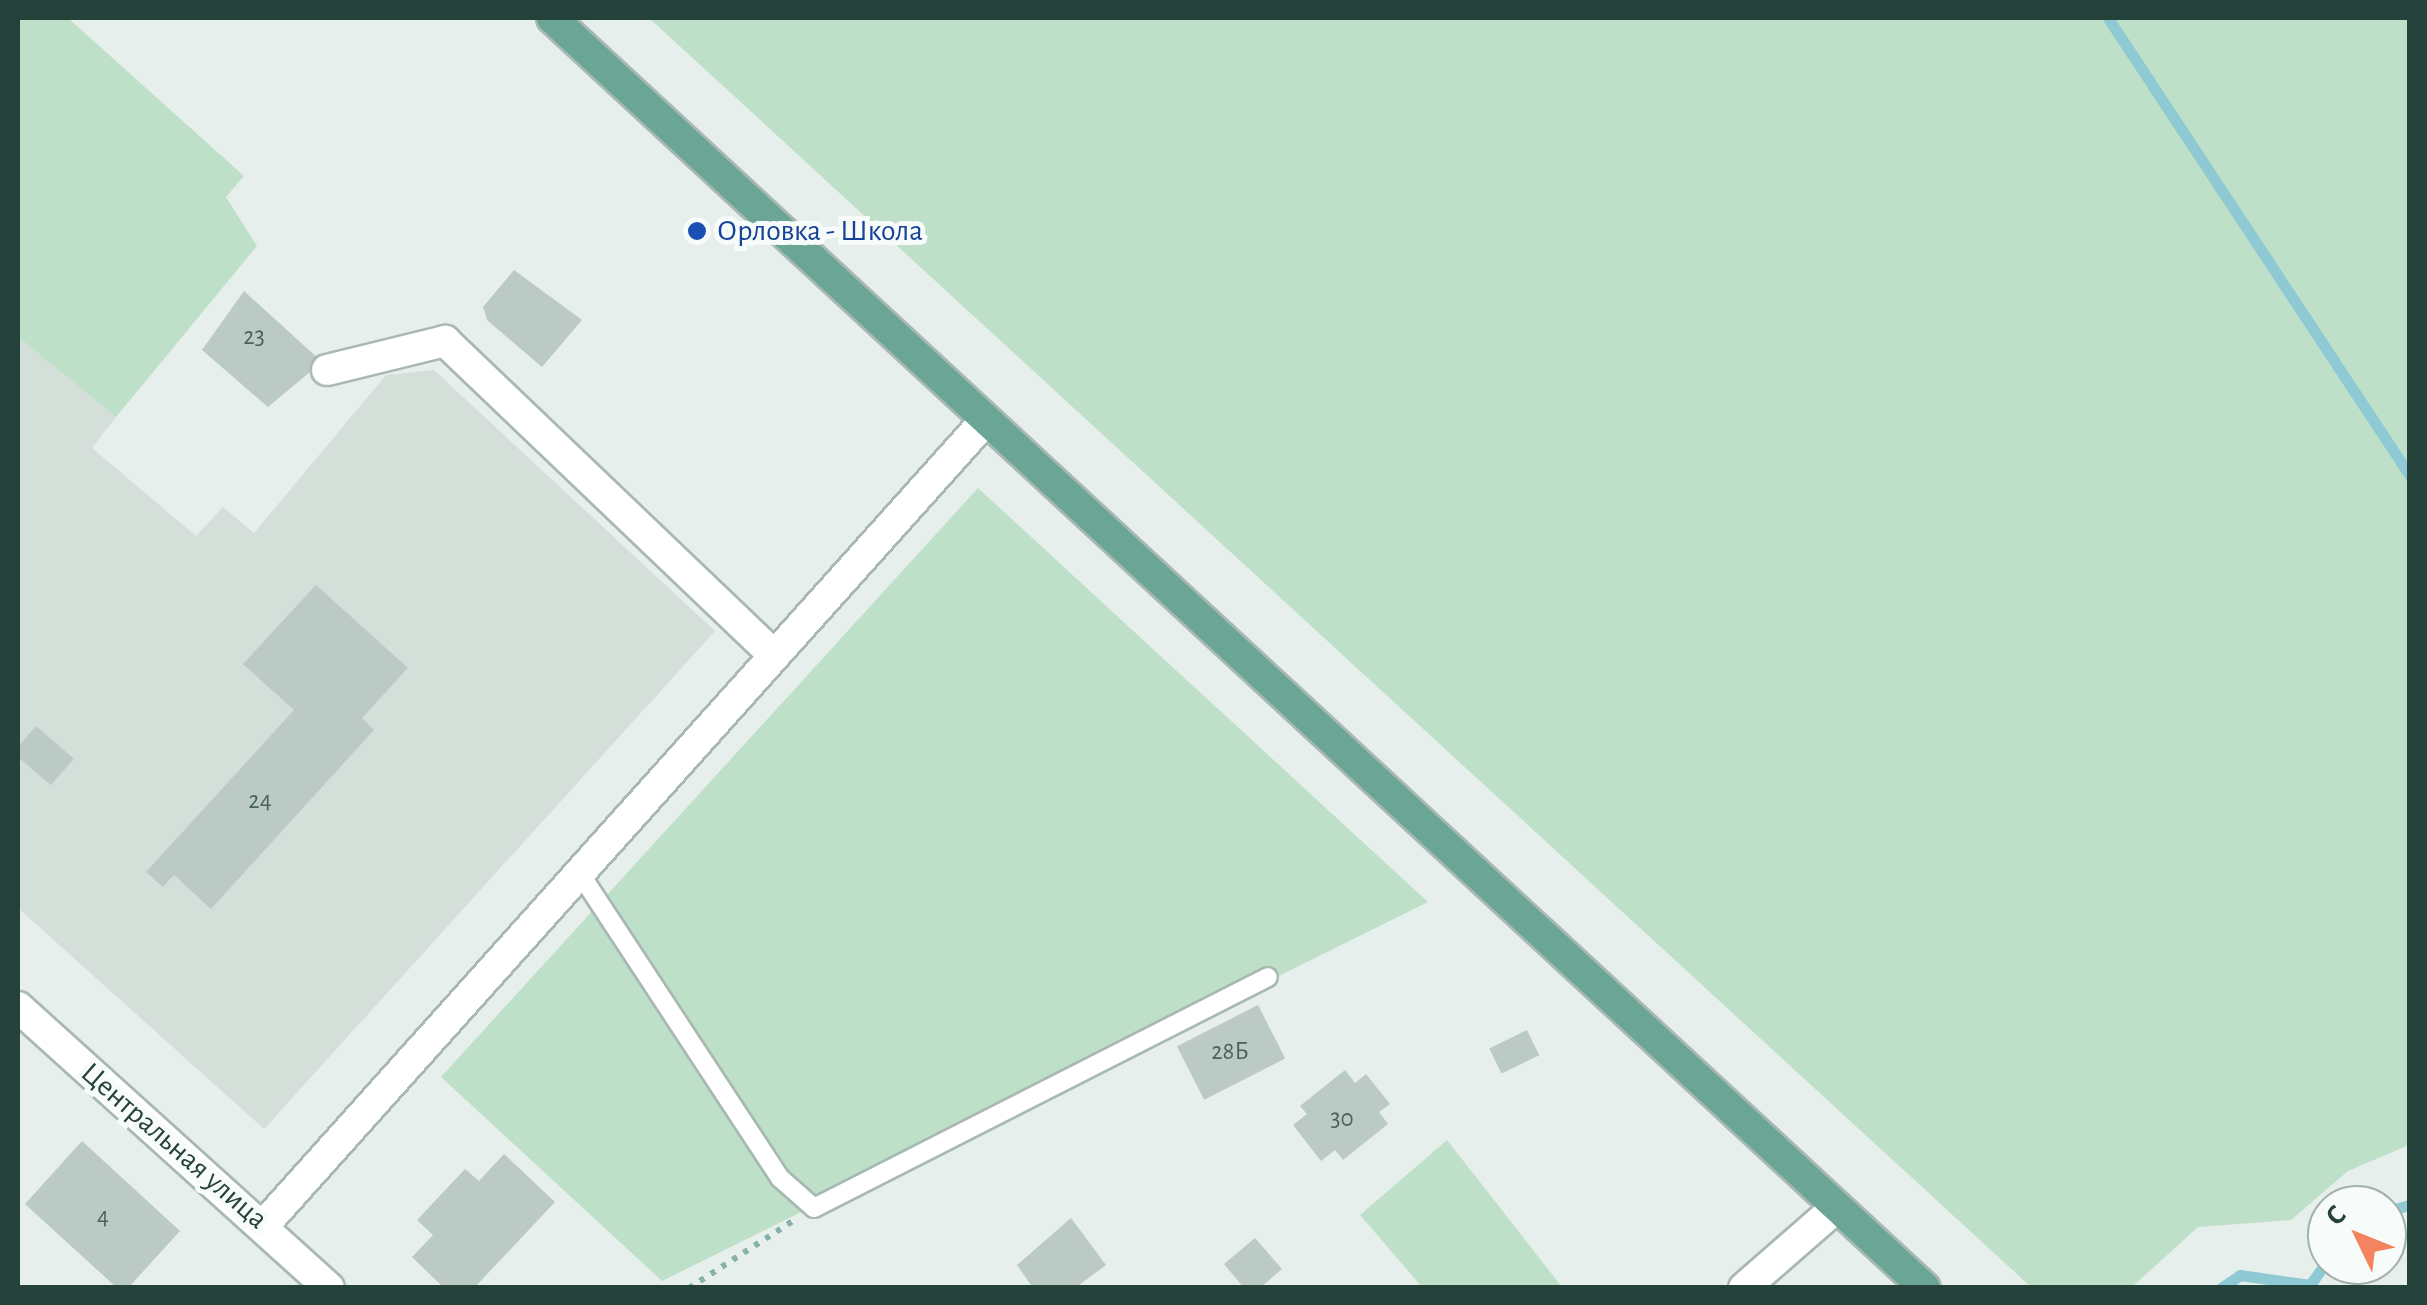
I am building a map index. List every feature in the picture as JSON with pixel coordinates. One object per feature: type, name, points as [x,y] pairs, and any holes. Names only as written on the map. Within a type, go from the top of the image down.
[{"type":"main road","points":[[552,18],[984,422],[1925,1288]]},
{"type":"street","points":[[327,370],[444,342],[774,655]]},
{"type":"street","points":[[264,1225],[984,422]]},
{"type":"street","name":"Центральная улица","points":[[18,1007],[264,1225],[329,1288]]},
{"type":"street","points":[[1744,1288],[1837,1206]]},
{"type":"lane","points":[[579,872],[780,1178],[814,1208],[1268,977]]},
{"type":"path","points":[[689,1288],[814,1208]]},
{"type":"shaded area","points":[[18,337],[116,417],[92,448],[196,536],[223,507],[254,533],[386,375],[434,370],[715,631],[264,1129],[18,908]]},
{"type":"green space","points":[[18,18],[68,18],[244,176],[226,197],[257,246],[116,417],[18,337]]},
{"type":"green space","points":[[649,18],[2409,18],[2409,1145],[2348,1171],[2332,1185],[2307,1185],[2307,1206],[2291,1220],[2198,1227],[2132,1287],[2031,1287]]},
{"type":"green space","points":[[978,488],[1428,902],[662,1281],[441,1077]]},
{"type":"green space","points":[[1447,1140],[1562,1287],[1422,1287],[1360,1215]]},
{"type":"building","points":[[514,270],[582,320],[542,367],[487,320],[483,307]]},
{"type":"building","points":[[244,291],[322,362],[268,407],[202,350]]},
{"type":"building","points":[[316,585],[408,668],[362,718],[374,730],[211,909],[174,875],[163,887],[146,872],[294,710],[243,664]]},
{"type":"building","points":[[36,726],[74,759],[51,785],[18,757],[18,747]]},
{"type":"building","points":[[1258,1005],[1285,1058],[1204,1100],[1177,1046]]},
{"type":"building","points":[[1527,1030],[1539,1055],[1502,1074],[1489,1048]]},
{"type":"building","points":[[1345,1070],[1355,1083],[1366,1074],[1390,1104],[1379,1112],[1388,1124],[1343,1160],[1335,1150],[1321,1161],[1293,1125],[1307,1114],[1300,1106]]},
{"type":"building","points":[[82,1141],[180,1231],[128,1288],[117,1288],[25,1204]]},
{"type":"building","points":[[504,1154],[555,1202],[474,1288],[444,1288],[412,1257],[433,1235],[417,1220],[465,1169],[479,1181]]},
{"type":"building","points":[[1071,1218],[1106,1265],[1075,1288],[1033,1288],[1017,1265]]},
{"type":"building","points":[[1255,1238],[1282,1269],[1260,1288],[1244,1288],[1224,1264]]},
{"type":"waterway","points":[[2108,18],[2410,476]]},
{"type":"waterway","points":[[2221,1288],[2240,1275],[2307,1285]]},
{"type":"place","name":"Орловка - Школа","points":[[697,231]]}]
